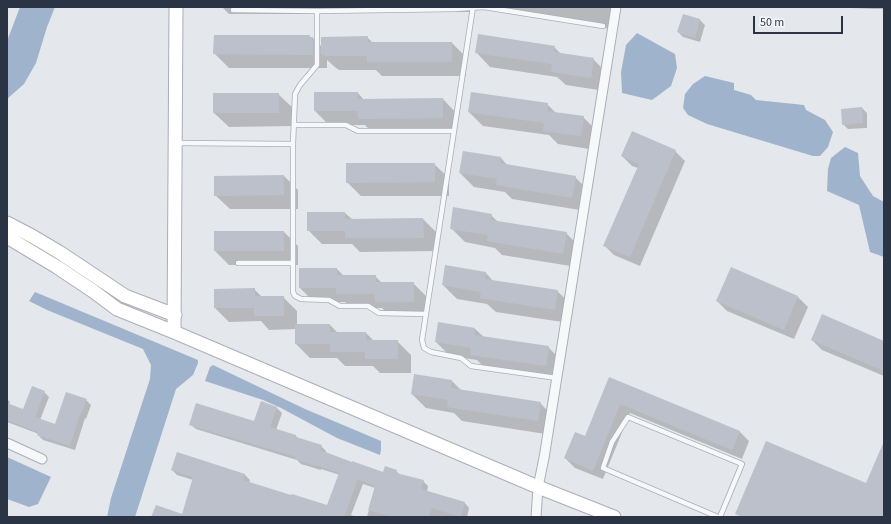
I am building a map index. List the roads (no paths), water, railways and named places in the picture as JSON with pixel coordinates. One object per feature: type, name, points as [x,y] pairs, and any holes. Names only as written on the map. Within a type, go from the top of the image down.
[{"type":"street","points":[[174,332],[176,7]]},
{"type":"street","points":[[536,517],[538,487],[557,378],[616,7]]},
{"type":"street","points":[[7,223],[59,252],[126,296],[175,315]]},
{"type":"street","points":[[7,237],[57,266],[117,309],[538,487],[614,517]]},
{"type":"street","points":[[7,443],[42,459]]},
{"type":"lane","points":[[233,10],[317,11],[455,9],[484,7],[603,26]]},
{"type":"lane","points":[[473,8],[422,340],[424,348],[431,352],[462,358],[471,366],[557,378]]},
{"type":"lane","points":[[317,11],[317,65],[300,85],[295,94],[293,144],[293,292],[295,296],[301,299],[330,300],[340,306],[368,306],[379,313],[426,314]]},
{"type":"lane","points":[[294,125],[346,125],[358,131],[454,131]]},
{"type":"lane","points":[[176,143],[293,144]]},
{"type":"lane","points":[[238,263],[293,263]]},
{"type":"lane","points":[[628,417],[742,464],[719,517],[603,468],[612,442],[628,417]]},
{"type":"water","points":[[20,7],[55,7],[36,63],[24,84],[7,99],[7,41]]},
{"type":"water","points":[[637,33],[675,54],[677,68],[671,86],[652,100],[622,93],[621,72],[626,45]]},
{"type":"water","points":[[705,76],[734,83],[734,90],[751,95],[756,100],[804,105],[806,110],[825,120],[833,132],[828,147],[820,156],[813,156],[707,124],[688,115],[683,108],[685,94],[693,84]]},
{"type":"water","points":[[845,147],[858,153],[860,176],[873,196],[884,202],[884,257],[870,252],[859,205],[827,191],[828,169],[831,158]]},
{"type":"water","points":[[35,292],[198,360],[193,375],[176,389],[135,517],[107,517],[111,498],[150,379],[151,365],[143,349],[47,310],[29,301]]},
{"type":"water","points":[[213,365],[305,409],[381,441],[380,455],[337,438],[263,400],[205,381],[210,367]]},
{"type":"water","points":[[7,457],[51,477],[38,504],[29,507],[7,499]]}]
